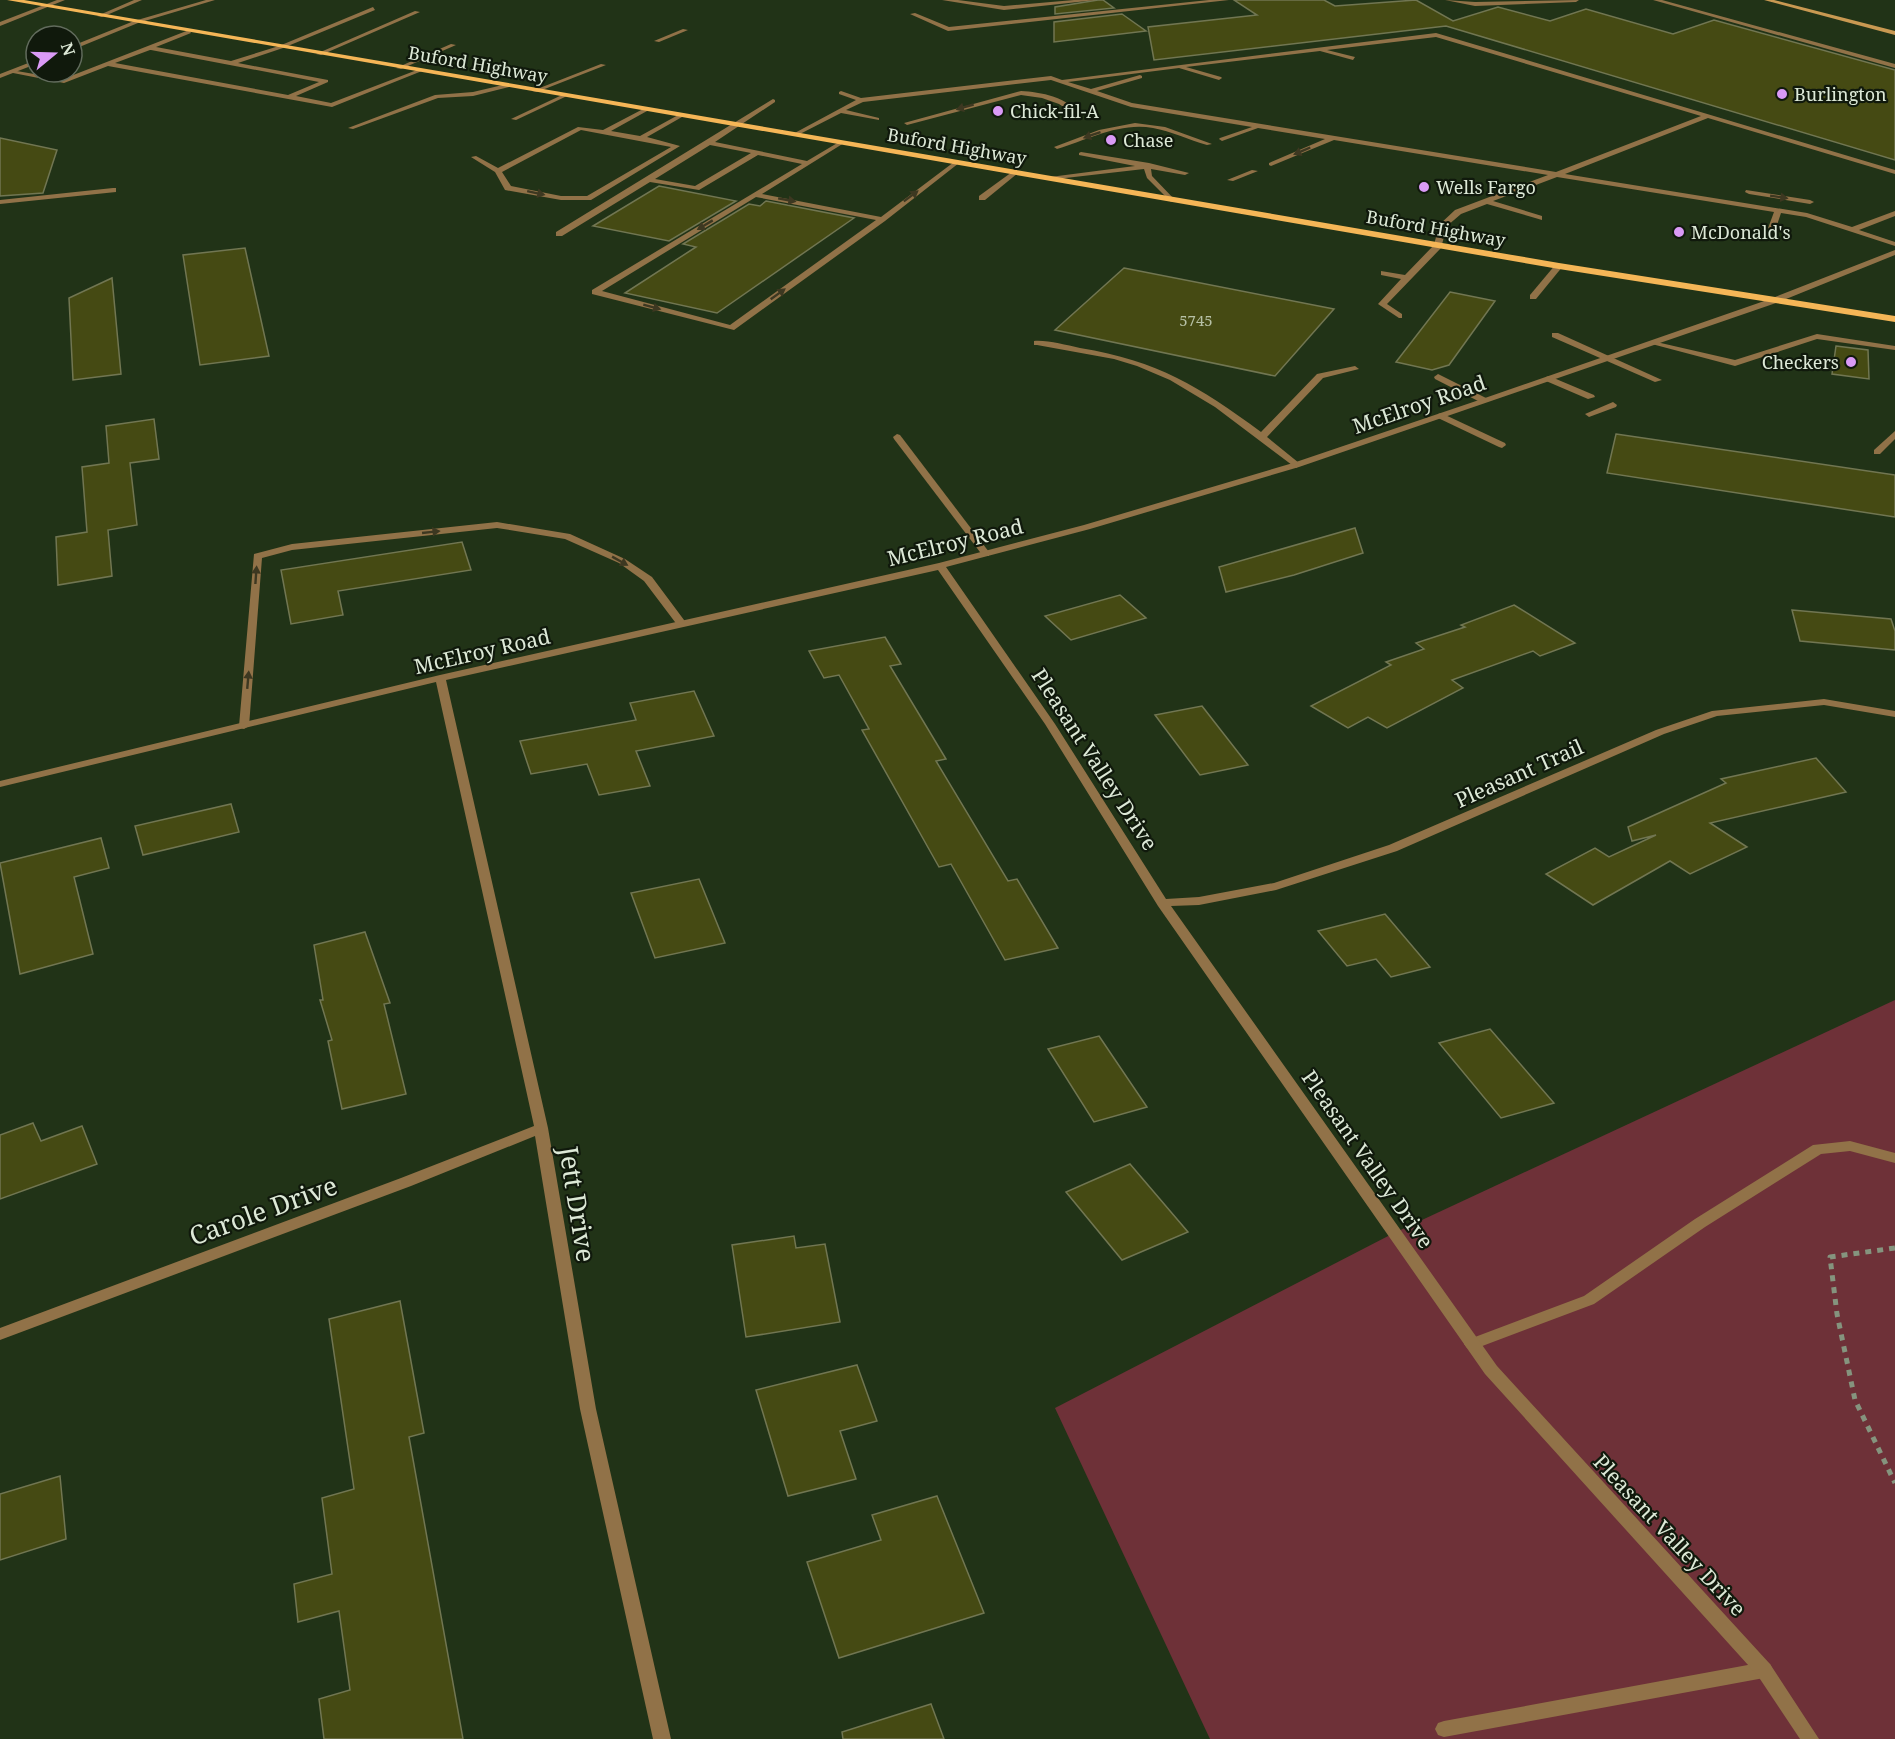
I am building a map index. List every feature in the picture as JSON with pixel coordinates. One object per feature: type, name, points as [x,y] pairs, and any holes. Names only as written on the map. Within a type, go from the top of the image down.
[{"type":"main road","name":"Buford Highway","points":[[1,0],[12,0],[1438,246],[1895,319]]},
{"type":"street","points":[[0,24],[63,0]]},
{"type":"street","points":[[100,16],[139,0]]},
{"type":"street","points":[[84,43],[136,22],[212,0]]},
{"type":"street","points":[[945,0],[986,8],[1093,0]]},
{"type":"street","points":[[1011,0],[1038,5]]},
{"type":"street","points":[[913,14],[948,28],[1226,0]]},
{"type":"street","points":[[1448,0],[1475,4],[1576,0]]},
{"type":"street","points":[[1656,0],[1895,66]]},
{"type":"street","points":[[1767,0],[1895,33]]},
{"type":"street","points":[[231,63],[281,47],[373,9]]},
{"type":"street","points":[[318,54],[417,12]]},
{"type":"street","points":[[657,40],[685,30]]},
{"type":"street","points":[[11,72],[64,81],[189,32]]},
{"type":"street","points":[[1061,81],[1436,35],[1895,172]]},
{"type":"street","points":[[399,68],[453,45]]},
{"type":"street","points":[[149,47],[326,81],[287,98]]},
{"type":"street","points":[[1316,49],[1353,58]]},
{"type":"street","points":[[108,64],[332,105],[419,71]]},
{"type":"street","points":[[535,91],[603,65]]},
{"type":"street","points":[[1092,91],[1174,66],[1219,78]]},
{"type":"street","points":[[0,76],[24,67]]},
{"type":"street","points":[[794,135],[861,100],[1051,78],[1131,105],[1807,215],[1895,244]]},
{"type":"street","points":[[351,128],[437,96],[473,94],[507,86]]},
{"type":"street","points":[[841,93],[861,100]]},
{"type":"street","points":[[907,123],[1021,93],[1034,93],[1070,107],[1076,116]]},
{"type":"street","points":[[514,119],[564,96]]},
{"type":"street","points":[[559,234],[650,180],[773,101]]},
{"type":"street","points":[[604,132],[645,110]]},
{"type":"street","points":[[839,111],[877,118]]},
{"type":"street","points":[[642,138],[680,116]]},
{"type":"street","points":[[1400,316],[1382,304],[1438,246],[1443,225],[1458,212],[1708,116]]},
{"type":"street","points":[[1057,147],[1121,125],[1133,124],[1161,128],[1209,144]]},
{"type":"street","points":[[1222,139],[1257,127]]},
{"type":"street","points":[[474,157],[498,171],[508,188],[561,198],[588,198],[677,146],[580,128],[498,171]]},
{"type":"street","points":[[1271,164],[1332,139]]},
{"type":"street","points":[[709,143],[808,163]]},
{"type":"street","points":[[841,143],[595,292],[731,328],[956,163]]},
{"type":"street","points":[[650,180],[696,188],[758,152]]},
{"type":"street","points":[[1081,154],[1185,173]]},
{"type":"street","points":[[1050,179],[1149,165]]},
{"type":"street","points":[[1149,165],[1147,169],[1149,177],[1171,200]]},
{"type":"street","points":[[1231,180],[1254,171]]},
{"type":"street","points":[[982,198],[1014,173]]},
{"type":"street","points":[[0,202],[113,190]]},
{"type":"street","points":[[1749,192],[1810,202]]},
{"type":"street","points":[[755,195],[882,219]]},
{"type":"street","points":[[1486,201],[1539,218]]},
{"type":"street","points":[[1772,231],[1778,210]]},
{"type":"street","points":[[1854,229],[1895,213]]},
{"type":"street","name":"McElroy Road","points":[[0,784],[440,678],[940,566],[1087,527],[1296,465],[1485,402],[1773,301],[1895,252]]},
{"type":"street","points":[[1533,297],[1559,266]]},
{"type":"street","points":[[1384,273],[1406,278]]},
{"type":"street","points":[[1555,335],[1658,380]]},
{"type":"street","points":[[1652,343],[1735,363],[1817,336],[1895,348]]},
{"type":"street","points":[[1037,343],[1139,363],[1160,372],[1198,391],[1262,437],[1296,465]]},
{"type":"street","points":[[1262,437],[1320,376],[1354,369]]},
{"type":"street","points":[[1438,377],[1485,402]]},
{"type":"street","points":[[1549,379],[1591,397]]},
{"type":"street","points":[[1589,414],[1614,405]]},
{"type":"street","points":[[1441,416],[1502,444]]},
{"type":"street","points":[[1877,452],[1895,434]]},
{"type":"street","points":[[897,436],[986,554]]},
{"type":"street","points":[[244,726],[257,556],[292,547],[497,525],[567,536],[622,561],[648,579],[682,624]]},
{"type":"street","name":"Pleasant Valley Drive","points":[[940,566],[1050,724],[1162,903],[1491,1370],[1764,1670],[1810,1739]]},
{"type":"street","name":"Jett Drive","points":[[440,678],[541,1128],[588,1409],[662,1739]]},
{"type":"street","name":"Pleasant Trail","points":[[1162,903],[1199,901],[1276,886],[1393,848],[1660,732],[1716,713],[1824,702],[1895,714]]},
{"type":"street","name":"Carole Drive","points":[[0,1334],[406,1182],[541,1128]]},
{"type":"street","points":[[1472,1344],[1589,1300],[1700,1223],[1818,1149],[1850,1146],[1895,1158]]},
{"type":"street","points":[[1444,1729],[1764,1670]]},
{"type":"path","points":[[1895,1248],[1830,1257],[1837,1314],[1855,1400],[1895,1483]]},
{"type":"shaded area","points":[[1895,1000],[1895,1739],[1210,1739],[1055,1408],[1394,1233]]},
{"type":"building","points":[[1103,0],[1114,8],[1055,14],[1055,7]]},
{"type":"building","points":[[1234,0],[1324,0],[1335,6],[1416,0],[1453,21],[1498,7],[1550,21],[1586,9],[1673,34],[1714,20],[1895,70],[1895,160],[1446,26],[1154,60],[1148,27],[1257,15]]},
{"type":"building","points":[[1122,14],[1146,31],[1054,42],[1054,22]]},
{"type":"building","points":[[0,138],[57,150],[43,193],[0,196]]},
{"type":"building","points":[[659,186],[736,201],[669,241],[593,226]]},
{"type":"building","points":[[766,201],[854,218],[717,313],[625,293],[696,247],[683,244],[749,204],[760,206]]},
{"type":"building","points":[[245,248],[269,356],[200,365],[183,255]]},
{"type":"building","points":[[1124,268],[1334,309],[1275,376],[1055,330]]},
{"type":"building","points":[[112,278],[121,374],[73,380],[69,298]]},
{"type":"building","points":[[1450,292],[1495,301],[1449,365],[1432,370],[1396,362]]},
{"type":"building","name":"Checkers","points":[[1836,346],[1868,350],[1869,379],[1832,374]]},
{"type":"building","points":[[154,419],[159,459],[130,463],[137,525],[108,530],[112,576],[58,585],[56,537],[87,532],[82,467],[109,463],[106,426]]},
{"type":"building","points":[[1616,434],[1895,475],[1895,517],[1607,473]]},
{"type":"building","points":[[1355,528],[1363,553],[1294,575],[1226,592],[1219,567]]},
{"type":"building","points":[[462,542],[471,570],[338,591],[343,615],[291,624],[281,570]]},
{"type":"building","points":[[1120,595],[1146,618],[1071,640],[1045,616]]},
{"type":"building","points":[[1514,605],[1575,643],[1540,656],[1533,651],[1452,680],[1463,688],[1387,728],[1368,717],[1348,728],[1311,706],[1391,665],[1386,662],[1424,649],[1416,643],[1465,627],[1461,625]]},
{"type":"building","points":[[1792,610],[1891,619],[1895,631],[1895,650],[1800,641]]},
{"type":"building","points":[[885,637],[901,664],[890,666],[946,759],[936,761],[1008,881],[1017,879],[1058,948],[1005,960],[951,864],[939,867],[862,730],[869,729],[839,675],[824,678],[809,651]]},
{"type":"building","points":[[694,691],[714,736],[636,751],[650,786],[599,795],[587,764],[531,774],[520,741],[636,720],[630,703]]},
{"type":"building","points":[[1202,706],[1248,765],[1200,775],[1155,715]]},
{"type":"building","points":[[1816,758],[1846,792],[1710,823],[1747,847],[1690,874],[1670,861],[1593,905],[1546,874],[1595,848],[1609,857],[1656,835],[1632,841],[1628,827],[1726,783],[1721,779]]},
{"type":"building","points":[[231,804],[239,832],[143,855],[135,826]]},
{"type":"building","points":[[101,838],[109,868],[74,877],[93,954],[20,974],[0,863]]},
{"type":"building","points":[[699,879],[725,943],[655,958],[631,893]]},
{"type":"building","points":[[1385,914],[1430,967],[1391,977],[1376,959],[1347,966],[1318,931]]},
{"type":"building","points":[[365,932],[390,1003],[384,1004],[406,1094],[342,1109],[328,1041],[332,1040],[320,1000],[323,1000],[314,945]]},
{"type":"building","points":[[1490,1029],[1554,1103],[1501,1118],[1439,1043]]},
{"type":"building","points":[[1099,1036],[1147,1107],[1094,1122],[1048,1049]]},
{"type":"building","points":[[33,1123],[41,1141],[82,1126],[97,1164],[0,1199],[0,1135]]},
{"type":"building","points":[[1130,1164],[1188,1232],[1122,1260],[1066,1192]]},
{"type":"building","points":[[794,1236],[796,1248],[825,1244],[840,1322],[746,1337],[732,1245]]},
{"type":"building","points":[[400,1301],[424,1433],[409,1437],[463,1739],[324,1739],[319,1699],[350,1690],[339,1611],[298,1622],[294,1584],[332,1574],[322,1498],[354,1489],[329,1319]]},
{"type":"building","points":[[857,1365],[877,1421],[840,1431],[856,1479],[788,1496],[756,1390]]},
{"type":"building","points":[[60,1476],[66,1539],[0,1560],[0,1494]]},
{"type":"building","points":[[937,1496],[984,1613],[839,1658],[807,1562],[881,1540],[872,1515]]},
{"type":"building","points":[[931,1704],[944,1739],[843,1739],[842,1732]]},
{"type":"place","name":"Burlington","points":[[1782,94]]},
{"type":"place","name":"Chick-fil-A","points":[[998,111]]},
{"type":"place","name":"Chase","points":[[1111,140]]},
{"type":"place","name":"Wells Fargo","points":[[1424,187]]},
{"type":"place","name":"McDonald's","points":[[1679,232]]},
{"type":"place","name":"Checkers","points":[[1851,362]]}]
